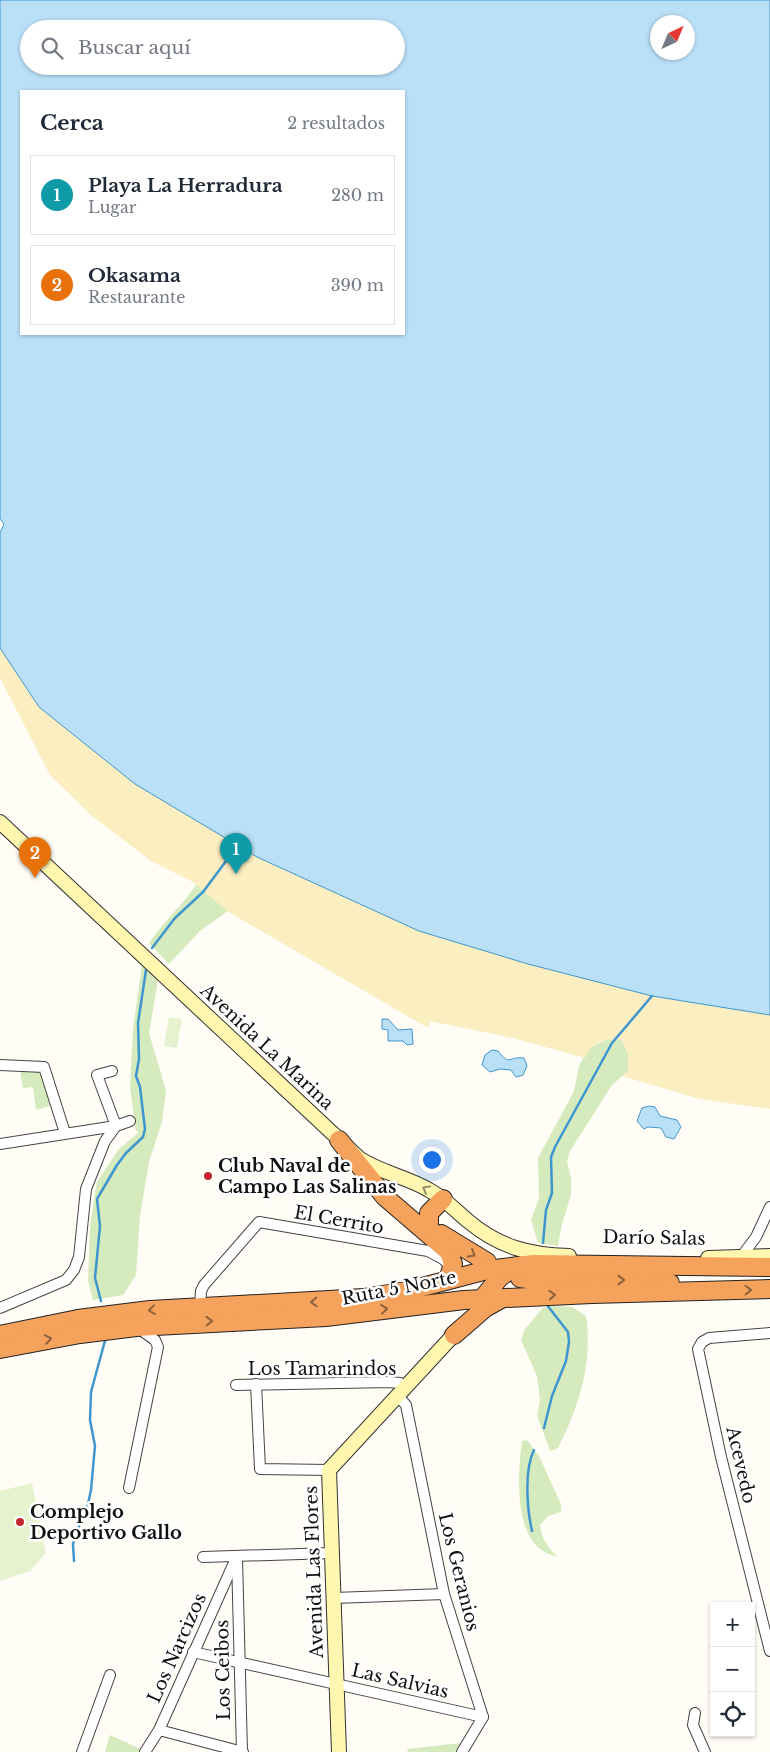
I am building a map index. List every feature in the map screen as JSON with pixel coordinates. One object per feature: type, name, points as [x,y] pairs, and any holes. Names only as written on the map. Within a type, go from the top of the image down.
[{"type":"highway","points":[[339,1140],[385,1197],[449,1252],[451,1274]]},
{"type":"highway","points":[[359,1164],[429,1225],[486,1262]]},
{"type":"highway","points":[[429,1225],[429,1213],[443,1199]]},
{"type":"highway","name":"Ruta 5 Norte","points":[[0,1335],[78,1319],[200,1306],[346,1300],[387,1295],[451,1274],[487,1270],[519,1272],[564,1263],[678,1262],[770,1267]]},
{"type":"highway","points":[[482,1299],[500,1277],[519,1272],[542,1281],[645,1280],[725,1291]]},
{"type":"highway","name":"Ruta 5 Norte","points":[[0,1349],[62,1337],[136,1327],[326,1317],[438,1302],[770,1289]]},
{"type":"highway","points":[[454,1335],[485,1308],[503,1298]]},
{"type":"highway","points":[[438,1302],[447,1306],[455,1314],[457,1324],[454,1335]]},
{"type":"main road","name":"Avenida La Marina","points":[[0,822],[339,1140],[368,1164],[424,1187],[443,1199],[494,1240],[514,1250],[536,1254]]},
{"type":"main road","name":"Darío Salas","points":[[536,1254],[678,1262],[770,1255]]},
{"type":"main road","name":"Avenida Las Flores","points":[[339,1752],[329,1470],[454,1335],[482,1299]]},
{"type":"street","points":[[0,1065],[44,1066],[64,1133]]},
{"type":"street","points":[[112,1071],[98,1074],[116,1126]]},
{"type":"street","points":[[0,1144],[116,1126],[130,1122]]},
{"type":"street","points":[[0,1308],[66,1280],[72,1274],[79,1257],[86,1189],[105,1141],[116,1126]]},
{"type":"street","points":[[741,1257],[756,1237],[770,1207]]},
{"type":"street","name":"El Cerrito","points":[[200,1306],[201,1291],[204,1285],[259,1222],[428,1251],[443,1259],[451,1274]]},
{"type":"street","points":[[756,1237],[759,1246],[770,1255]]},
{"type":"street","points":[[129,1488],[158,1348],[155,1340],[136,1327]]},
{"type":"street","name":"Acevedo","points":[[770,1333],[709,1338],[700,1345],[699,1353],[722,1457],[770,1651]]},
{"type":"street","name":"Los Tamarindos","points":[[236,1385],[389,1382],[400,1383],[402,1391]]},
{"type":"street","points":[[256,1384],[260,1469],[329,1470]]},
{"type":"street","name":"Los Geranios","points":[[402,1391],[444,1594],[483,1716]]},
{"type":"street","points":[[203,1557],[332,1553]]},
{"type":"street","name":"Los Narcizos","points":[[145,1752],[158,1730],[237,1556]]},
{"type":"street","name":"Los Ceibos","points":[[237,1556],[242,1752]]},
{"type":"street","points":[[334,1598],[444,1594]]},
{"type":"street","name":"Las Salvias","points":[[192,1652],[483,1716]]},
{"type":"street","points":[[82,1752],[110,1675]]},
{"type":"street","points":[[695,1713],[694,1725],[705,1752]]},
{"type":"street","points":[[462,1752],[483,1716]]},
{"type":"street","points":[[158,1730],[242,1752]]},
{"type":"green space","points":[[199,880],[232,908],[200,931],[169,964],[149,943]]},
{"type":"green space","points":[[142,964],[158,980],[149,1033],[166,1091],[162,1122],[149,1162],[140,1216],[136,1275],[123,1295],[93,1300],[88,1281],[90,1225],[97,1182],[119,1149],[139,1132],[136,1131],[130,1088],[133,1029]]},
{"type":"green space","points":[[169,1017],[182,1019],[177,1048],[164,1046]]},
{"type":"green space","points":[[610,1038],[623,1040],[628,1054],[628,1071],[612,1085],[570,1151],[567,1162],[571,1178],[571,1195],[562,1224],[558,1246],[538,1243],[531,1220],[539,1198],[538,1158],[574,1091],[579,1066],[589,1048]]},
{"type":"green space","points":[[20,1070],[43,1070],[50,1106],[36,1110],[33,1087],[23,1088]]},
{"type":"green space","points":[[553,1306],[572,1307],[586,1316],[588,1350],[582,1384],[572,1417],[558,1448],[550,1451],[537,1415],[540,1400],[537,1376],[521,1340],[524,1330],[543,1308]]},
{"type":"green space","points":[[527,1440],[539,1456],[561,1504],[561,1512],[548,1516],[540,1525],[546,1542],[558,1557],[540,1549],[532,1540],[522,1514],[519,1468],[522,1441]]},
{"type":"green space","name":"Complejo Deportivo Gallo","points":[[32,1483],[46,1553],[30,1571],[0,1581],[0,1491]]},
{"type":"green space","points":[[110,1735],[141,1749],[139,1752],[105,1752]]},
{"type":"green space","points":[[461,1743],[455,1752],[408,1752],[407,1749]]},
{"type":"sand","points":[[0,648],[39,707],[135,784],[257,857],[419,931],[528,964],[652,996],[770,1015],[770,1109],[700,1099],[622,1076],[628,1071],[628,1054],[622,1040],[610,1039],[595,1044],[585,1058],[513,1038],[430,1021],[428,1028],[227,911],[193,882],[151,861],[92,816],[50,775],[0,678]]},
{"type":"water","points":[[0,0],[770,0],[770,1015],[652,996],[528,964],[419,931],[257,857],[135,784],[39,707],[0,648],[0,533],[4,524],[0,519]]},
{"type":"water","points":[[382,1019],[388,1019],[398,1030],[412,1029],[413,1044],[407,1045],[403,1041],[388,1041],[388,1030],[382,1029]]},
{"type":"water","points":[[492,1050],[498,1051],[508,1060],[524,1058],[527,1066],[523,1075],[516,1077],[511,1070],[500,1069],[490,1072],[482,1065],[485,1055]]},
{"type":"water","points":[[655,1107],[660,1116],[677,1120],[681,1127],[674,1139],[666,1137],[661,1128],[648,1127],[644,1129],[637,1121],[642,1108]]},
{"type":"waterway","points":[[152,948],[175,918],[203,892],[238,845]]},
{"type":"waterway","points":[[101,1301],[95,1278],[100,1226],[97,1199],[117,1165],[126,1153],[143,1137],[145,1129],[140,1087],[136,1076],[139,1059],[138,1023],[146,970]]},
{"type":"waterway","points":[[543,1243],[546,1210],[552,1193],[551,1157],[555,1147],[612,1043],[652,996]]},
{"type":"waterway","points":[[544,1428],[552,1396],[566,1361],[569,1342],[568,1332],[547,1305]]},
{"type":"waterway","points":[[74,1561],[73,1544],[81,1520],[86,1513],[91,1490],[95,1446],[90,1420],[91,1392],[106,1337]]},
{"type":"waterway","points":[[532,1531],[527,1490],[529,1468],[534,1450]]},
{"type":"place","name":"Playa La Herradura","points":[[236,874]]},
{"type":"place","name":"Okasama","points":[[35,878]]},
{"type":"place","name":"Club Naval de Campo Las Salinas","points":[[208,1176]]},
{"type":"place","name":"Complejo Deportivo Gallo","points":[[20,1522]]}]
